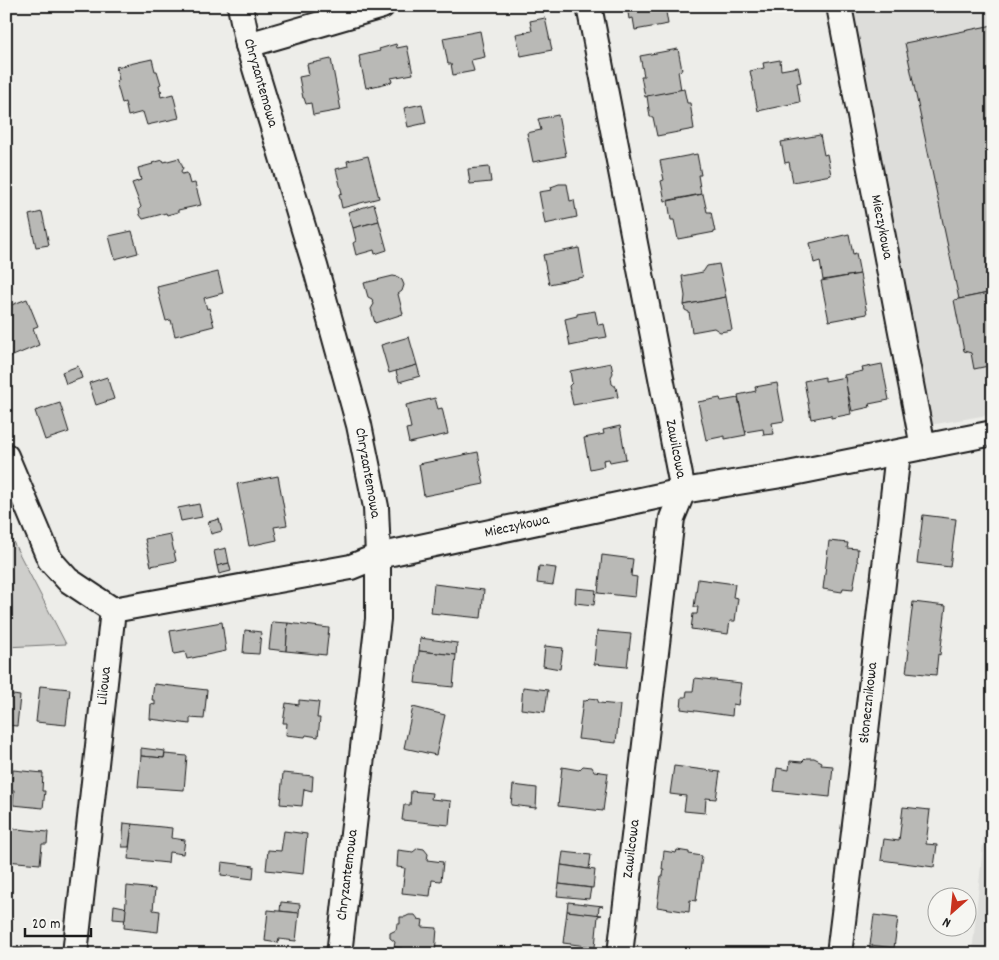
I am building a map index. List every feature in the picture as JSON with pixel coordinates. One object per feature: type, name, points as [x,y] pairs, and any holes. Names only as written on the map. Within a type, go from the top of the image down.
[{"type":"street","name":"Chryzantemowa","points":[[240,6],[248,45],[315,266],[359,425],[376,507],[378,619],[339,954]]},
{"type":"street","points":[[248,45],[382,6]]},
{"type":"street","name":"Zawilcowa","points":[[589,6],[683,491],[672,518],[620,954]]},
{"type":"street","name":"Mieczykowa","points":[[839,6],[923,447]]},
{"type":"street","name":"Mieczykowa","points":[[113,610],[351,567],[378,556],[683,491],[788,474],[993,433]]},
{"type":"street","name":"Słonecznikowa","points":[[839,954],[898,453]]},
{"type":"street","points":[[6,456],[50,560],[68,580],[113,610]]},
{"type":"street","name":"Liliowa","points":[[75,954],[113,610]]},
{"type":"shaded area","points":[[846,6],[993,6],[993,414],[930,425]]},
{"type":"shaded area","points":[[9,534],[66,644],[6,647],[6,535]]},
{"type":"shaded area","points":[[993,746],[993,954],[972,954],[974,938],[976,938],[976,914]]},
{"type":"building","points":[[627,6],[665,6],[668,24],[635,30],[633,18],[629,19]]},
{"type":"building","points":[[545,18],[552,50],[521,56],[516,34],[532,31],[530,21]]},
{"type":"building","points":[[993,25],[993,292],[959,299],[905,43]]},
{"type":"building","points":[[480,31],[485,57],[471,60],[474,71],[453,75],[451,64],[448,64],[443,38]]},
{"type":"building","points":[[396,44],[397,48],[407,46],[413,74],[391,78],[392,82],[366,88],[359,56],[380,51],[379,49]]},
{"type":"building","points":[[678,49],[682,70],[678,71],[681,90],[645,97],[641,76],[644,76],[640,56]]},
{"type":"building","points":[[152,59],[161,84],[159,85],[162,91],[160,92],[161,97],[173,94],[179,118],[147,125],[143,112],[128,116],[125,102],[122,103],[116,81],[119,80],[116,67]]},
{"type":"building","points":[[331,59],[341,110],[313,115],[311,103],[306,104],[303,98],[299,77],[309,75],[307,64]]},
{"type":"building","points":[[780,60],[781,70],[798,67],[801,82],[797,83],[800,102],[758,111],[750,71],[764,68],[763,63]]},
{"type":"building","points":[[684,89],[687,103],[690,103],[694,129],[657,136],[653,117],[650,117],[647,96]]},
{"type":"building","points":[[422,104],[426,123],[408,127],[404,108]]},
{"type":"building","points":[[558,115],[566,156],[533,162],[527,133],[541,130],[538,119]]},
{"type":"building","points":[[820,135],[824,155],[827,154],[831,175],[793,182],[789,162],[785,163],[781,142]]},
{"type":"building","points":[[697,154],[701,175],[698,175],[701,194],[665,201],[661,181],[664,180],[660,161]]},
{"type":"building","points":[[368,156],[379,198],[342,208],[339,194],[342,193],[336,169],[348,166],[347,161]]},
{"type":"building","points":[[179,158],[183,168],[182,174],[187,173],[190,184],[195,183],[201,205],[178,210],[178,212],[167,215],[166,213],[143,219],[140,215],[139,209],[141,207],[132,183],[141,180],[138,168],[163,160],[164,162]]},
{"type":"building","points":[[489,167],[491,182],[470,184],[468,169]]},
{"type":"building","points":[[567,184],[570,201],[574,200],[577,217],[545,224],[539,192],[552,190],[551,187]]},
{"type":"building","points":[[703,194],[707,212],[711,212],[715,232],[678,239],[674,220],[671,220],[668,201]]},
{"type":"building","points":[[374,204],[379,221],[353,228],[348,212]]},
{"type":"building","points":[[42,212],[49,245],[36,247],[29,215]]},
{"type":"building","points":[[379,221],[387,250],[375,254],[374,250],[356,255],[353,243],[356,241],[353,228]]},
{"type":"building","points":[[132,231],[138,253],[115,259],[109,236]]},
{"type":"building","points":[[849,234],[853,254],[856,253],[860,274],[823,280],[820,261],[814,263],[810,243]]},
{"type":"building","points":[[579,248],[584,277],[549,284],[543,255]]},
{"type":"building","points":[[719,264],[726,297],[684,305],[685,296],[682,276],[703,272],[707,266]]},
{"type":"building","points":[[218,272],[223,293],[204,298],[214,326],[175,336],[171,320],[166,321],[157,287]]},
{"type":"building","points":[[860,274],[867,314],[829,321],[821,281]]},
{"type":"building","points":[[393,276],[402,280],[404,285],[402,291],[398,294],[403,314],[375,323],[371,309],[374,304],[372,299],[368,297],[364,283]]},
{"type":"building","points":[[993,292],[993,365],[974,369],[971,353],[964,351],[954,300]]},
{"type":"building","points":[[726,297],[732,330],[720,332],[714,328],[692,332],[689,312],[685,310],[684,305]]},
{"type":"building","points":[[27,299],[38,326],[33,328],[39,345],[8,358],[6,353],[6,307]]},
{"type":"building","points":[[595,311],[598,325],[604,324],[607,337],[570,346],[565,319],[577,316],[577,314]]},
{"type":"building","points":[[409,337],[417,365],[389,373],[381,345]]},
{"type":"building","points":[[611,363],[613,373],[611,377],[612,384],[616,387],[618,397],[573,405],[569,386],[572,383],[570,371]]},
{"type":"building","points":[[882,364],[889,400],[869,404],[870,407],[852,411],[844,375],[863,371],[862,368]]},
{"type":"building","points":[[417,365],[420,376],[399,382],[396,371]]},
{"type":"building","points":[[78,366],[82,378],[66,384],[62,372]]},
{"type":"building","points":[[107,377],[114,399],[96,405],[89,383]]},
{"type":"building","points":[[825,377],[825,381],[845,377],[851,414],[811,419],[804,381]]},
{"type":"building","points":[[777,383],[784,421],[772,423],[774,434],[764,435],[763,429],[745,432],[738,395],[756,391],[755,387]]},
{"type":"building","points":[[435,398],[438,409],[442,408],[448,434],[409,443],[406,429],[411,428],[406,405]]},
{"type":"building","points":[[720,398],[721,401],[738,398],[746,435],[725,439],[725,436],[706,440],[698,402]]},
{"type":"building","points":[[60,403],[69,432],[45,440],[35,411]]},
{"type":"building","points":[[620,426],[626,459],[610,462],[609,459],[603,460],[604,466],[590,469],[584,438],[604,434],[603,430]]},
{"type":"building","points":[[478,452],[484,484],[424,496],[419,464]]},
{"type":"building","points":[[278,476],[287,525],[274,527],[277,540],[249,546],[237,484]]},
{"type":"building","points":[[199,504],[202,517],[181,521],[178,508]]},
{"type":"building","points":[[923,515],[956,519],[950,567],[917,563]]},
{"type":"building","points":[[219,519],[222,531],[211,534],[208,522]]},
{"type":"building","points":[[170,534],[176,561],[151,566],[145,539]]},
{"type":"building","points":[[829,541],[848,543],[847,548],[858,549],[853,589],[843,588],[842,592],[823,589]]},
{"type":"building","points":[[226,548],[229,563],[217,566],[214,551]]},
{"type":"building","points":[[602,555],[633,559],[631,576],[637,577],[635,597],[598,593]]},
{"type":"building","points":[[229,563],[231,571],[219,574],[217,566]]},
{"type":"building","points":[[539,566],[556,568],[553,585],[537,583]]},
{"type":"building","points":[[698,579],[735,584],[733,597],[738,598],[735,621],[730,621],[728,634],[691,629],[693,614],[697,614],[698,607],[694,607]]},
{"type":"building","points":[[434,584],[484,590],[481,618],[431,613]]},
{"type":"building","points":[[576,588],[596,590],[594,605],[575,603]]},
{"type":"building","points":[[913,602],[946,606],[936,675],[906,672]]},
{"type":"building","points":[[222,622],[226,651],[187,659],[185,652],[174,654],[170,631]]},
{"type":"building","points":[[272,622],[288,623],[286,651],[269,649]]},
{"type":"building","points":[[288,623],[329,628],[326,655],[286,651]]},
{"type":"building","points":[[245,630],[261,632],[259,654],[243,653]]},
{"type":"building","points":[[597,631],[631,634],[627,667],[594,664]]},
{"type":"building","points":[[420,638],[457,643],[456,655],[419,651]]},
{"type":"building","points":[[545,646],[563,648],[560,669],[543,666]]},
{"type":"building","points":[[419,651],[456,655],[453,687],[415,683]]},
{"type":"building","points":[[695,678],[741,683],[738,705],[733,704],[732,716],[681,709],[682,697],[686,697],[687,691],[693,691]]},
{"type":"building","points":[[154,684],[207,690],[204,719],[190,718],[190,724],[150,719],[151,704],[155,705],[155,700],[152,700]]},
{"type":"building","points":[[40,686],[70,689],[66,725],[36,722]]},
{"type":"building","points":[[523,687],[548,690],[545,712],[521,709]]},
{"type":"building","points":[[6,694],[20,696],[17,726],[6,725]]},
{"type":"building","points":[[589,698],[597,699],[599,703],[620,705],[616,743],[578,739],[583,701]]},
{"type":"building","points":[[299,700],[319,702],[317,718],[320,718],[318,737],[286,735],[287,723],[283,723],[286,703],[299,705]]},
{"type":"building","points":[[413,707],[445,715],[436,755],[404,748]]},
{"type":"building","points":[[141,748],[165,751],[164,758],[141,756]]},
{"type":"building","points":[[165,754],[187,756],[184,790],[138,787],[141,756],[164,758]]},
{"type":"building","points":[[806,758],[814,758],[822,762],[821,765],[833,766],[830,797],[774,791],[777,768],[789,770],[790,761],[802,762]]},
{"type":"building","points":[[583,766],[592,767],[594,771],[608,773],[603,811],[558,806],[562,767],[579,770]]},
{"type":"building","points":[[674,766],[720,772],[716,799],[706,798],[705,813],[684,811],[686,796],[670,794]]},
{"type":"building","points":[[13,770],[43,773],[42,791],[45,791],[43,808],[13,805],[14,790],[11,789]]},
{"type":"building","points":[[283,773],[313,776],[312,791],[304,789],[302,806],[280,804]]},
{"type":"building","points":[[513,785],[537,788],[536,808],[511,805]]},
{"type":"building","points":[[411,791],[432,793],[431,799],[451,801],[449,825],[402,820],[404,805],[410,805]]},
{"type":"building","points":[[903,807],[930,810],[926,844],[937,845],[934,867],[881,860],[884,839],[899,841]]},
{"type":"building","points":[[124,823],[132,824],[129,847],[122,847]]},
{"type":"building","points":[[132,824],[172,828],[171,838],[185,840],[183,854],[169,852],[168,863],[128,859]]},
{"type":"building","points":[[6,828],[48,832],[47,844],[42,844],[40,864],[6,861]]},
{"type":"building","points":[[284,831],[307,834],[303,874],[266,870],[268,850],[281,851]]},
{"type":"building","points":[[418,848],[424,849],[428,854],[427,860],[443,862],[441,881],[432,880],[430,896],[402,893],[405,868],[397,867],[398,850],[413,852]]},
{"type":"building","points":[[677,850],[702,856],[696,901],[690,900],[689,912],[657,907],[661,876],[663,876],[664,869],[662,869],[664,851],[676,853]]},
{"type":"building","points":[[563,852],[591,855],[589,869],[561,865]]},
{"type":"building","points":[[222,862],[254,866],[253,879],[221,875]]},
{"type":"building","points":[[561,865],[595,870],[593,888],[559,884]]},
{"type":"building","points":[[559,884],[591,888],[589,899],[557,896]]},
{"type":"building","points":[[127,886],[155,889],[153,910],[160,911],[158,932],[124,928]]},
{"type":"building","points":[[281,902],[300,904],[299,913],[280,911]]},
{"type":"building","points":[[568,902],[603,906],[599,907],[598,915],[567,911]]},
{"type":"building","points":[[114,905],[126,909],[125,920],[113,919]]},
{"type":"building","points":[[268,910],[299,913],[296,941],[279,939],[278,943],[265,941]]},
{"type":"building","points":[[567,911],[602,915],[598,916],[595,947],[563,943]]},
{"type":"building","points":[[415,915],[418,919],[423,920],[422,927],[437,928],[435,954],[401,954],[402,948],[394,947],[395,942],[390,938],[390,933],[396,930],[397,924],[400,924],[400,917]]},
{"type":"building","points":[[874,915],[898,918],[894,948],[870,945]]},
{"type":"building","points":[[6,947],[40,951],[40,954],[6,954]]},
{"type":"building","points":[[651,950],[683,954],[651,954]]}]
